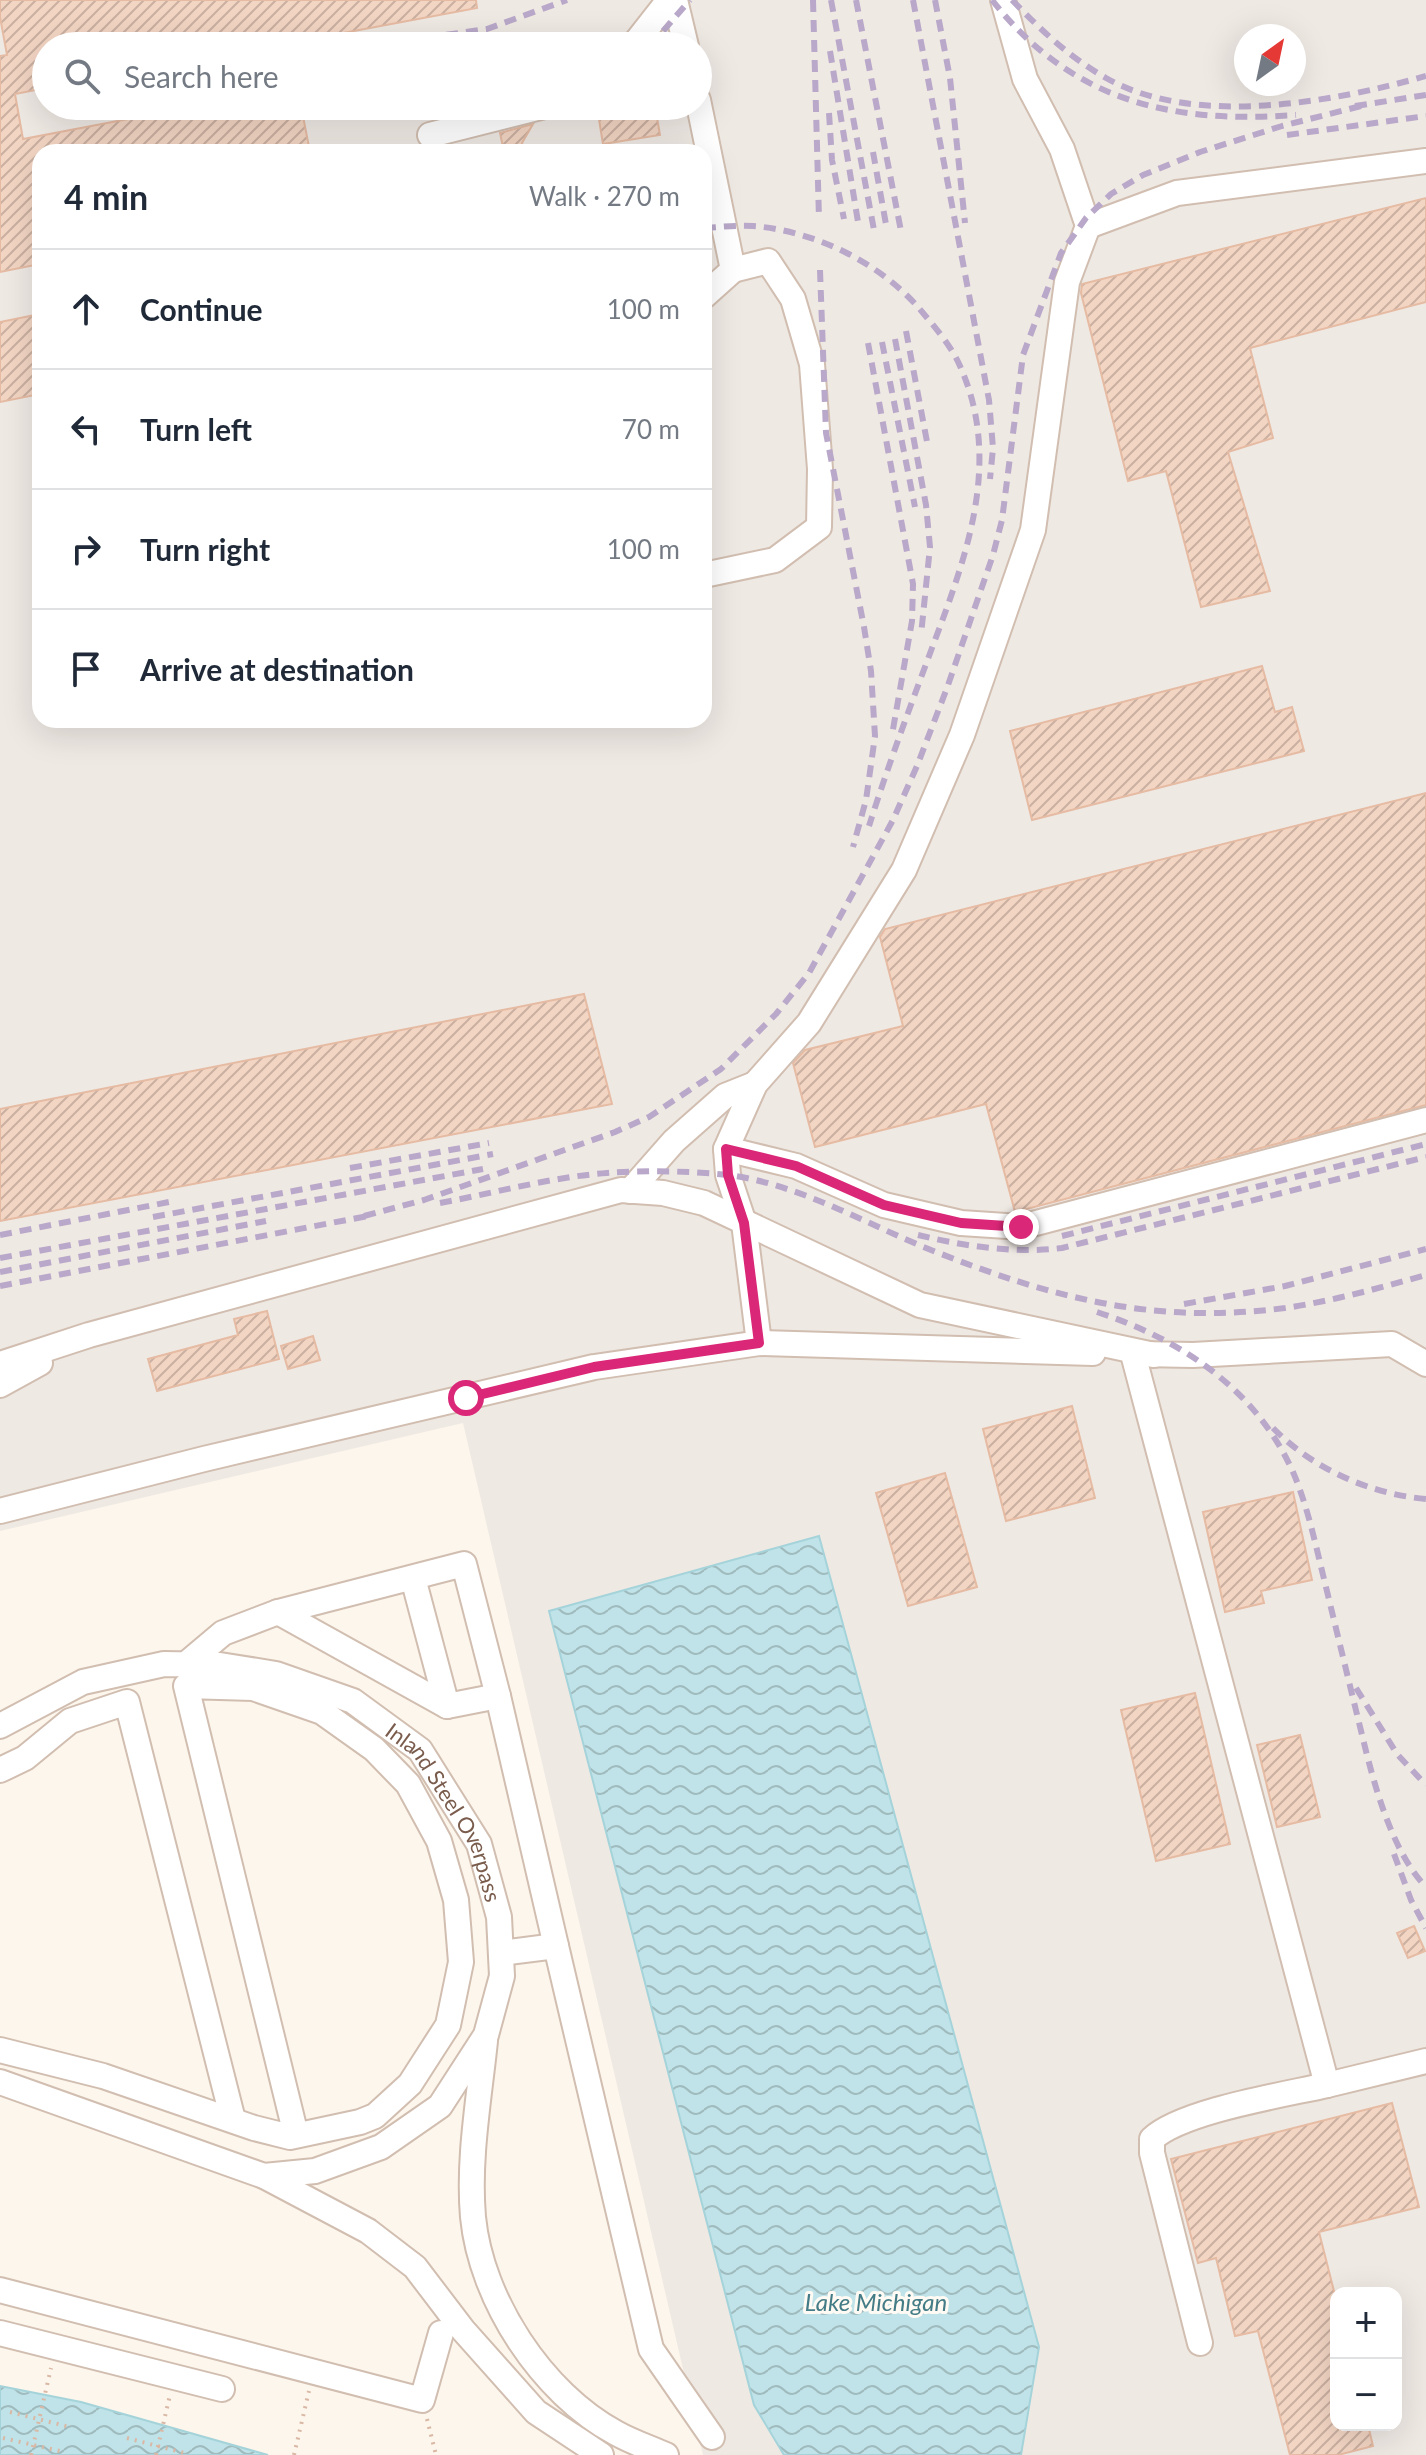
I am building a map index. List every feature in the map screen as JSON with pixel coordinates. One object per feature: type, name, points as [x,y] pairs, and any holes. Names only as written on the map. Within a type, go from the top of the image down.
[{"type":"street","points":[[644,32],[669,0]]},
{"type":"street","points":[[675,0],[683,32]]},
{"type":"street","points":[[759,1343],[744,1223],[728,1175],[726,1149],[755,1084],[809,1023],[904,870],[962,735],[1033,530],[1067,282],[1088,226],[1062,149],[1025,79],[1003,0]]},
{"type":"street","points":[[430,135],[489,120]]},
{"type":"street","points":[[702,120],[707,144]]},
{"type":"street","points":[[1088,226],[1177,193],[1426,161]]},
{"type":"street","points":[[712,168],[733,270]]},
{"type":"street","points":[[712,289],[733,270],[768,261],[793,299],[812,364],[820,469],[819,527],[775,560],[712,573]]},
{"type":"street","points":[[630,1191],[674,1141],[725,1096],[755,1084]]},
{"type":"street","points":[[726,1149],[796,1166],[884,1205],[961,1223],[1021,1227],[1426,1120]]},
{"type":"street","points":[[0,1364],[89,1335],[621,1190],[663,1193],[704,1203],[920,1305],[1144,1354]]},
{"type":"street","points":[[0,1385],[89,1335]]},
{"type":"street","points":[[0,1511],[204,1459],[594,1367],[759,1343],[1193,1355],[1392,1344],[1426,1364]]},
{"type":"street","points":[[1144,1354],[1327,2085]]},
{"type":"street","points":[[185,1665],[223,1633],[278,1612],[464,1564],[498,1696],[651,2349],[712,2437]]},
{"type":"street","points":[[413,1578],[447,1706]]},
{"type":"street","points":[[278,1612],[447,1706],[498,1696]]},
{"type":"street","name":"Inland Steel Overpass","points":[[0,1726],[83,1682],[164,1664],[220,1665],[276,1674],[353,1701],[420,1750],[479,1844],[499,1917],[502,1976],[486,2035],[440,2106],[381,2147],[315,2171],[264,2176]]},
{"type":"street","points":[[0,2050],[103,2076],[290,2137],[375,2116],[410,2084],[448,2025],[461,1962],[456,1900],[439,1841],[408,1784],[374,1749],[322,1712],[253,1688],[186,1686],[296,2135]]},
{"type":"street","points":[[0,1770],[25,1758],[70,1721],[127,1702],[233,2120]]},
{"type":"street","points":[[501,1953],[556,1946]]},
{"type":"street","points":[[486,2035],[472,2174],[474,2220],[489,2284],[525,2351],[567,2397],[614,2432],[666,2455]]},
{"type":"street","points":[[1200,2343],[1152,2153],[1152,2139],[1164,2128],[1193,2117],[1426,2061]]},
{"type":"street","name":"Inland Steel Overpass","points":[[0,2082],[264,2176],[368,2231],[415,2267],[463,2330],[536,2412],[601,2455]]},
{"type":"street","points":[[0,2290],[422,2400],[441,2333]]},
{"type":"street","points":[[0,2333],[222,2389]]},
{"type":"path","points":[[294,2455],[314,2372]]},
{"type":"path","points":[[31,2455],[48,2378]]},
{"type":"path","points":[[422,2400],[436,2455]]},
{"type":"path","points":[[156,2455],[167,2406]]},
{"type":"path","points":[[10,2412],[70,2427]]},
{"type":"path","points":[[3,2438],[64,2452]]},
{"type":"path","points":[[127,2438],[188,2454]]},
{"type":"shaded area","points":[[0,0],[1426,0],[1426,2455],[1021,2455],[1027,2415],[779,2444],[784,2455],[703,2455],[463,1423],[0,1531]]},
{"type":"water","name":"Lake Michigan","points":[[819,1536],[1039,2347],[1021,2455],[784,2455],[754,2405],[549,1611]]},
{"type":"water","points":[[0,2386],[81,2402],[268,2455],[0,2455]]},
{"type":"building","points":[[0,0],[476,0],[477,8],[349,32],[32,32],[32,91],[15,94],[23,139],[123,120],[304,120],[308,144],[32,144],[32,266],[0,272],[0,56],[7,55]]},
{"type":"building","points":[[599,120],[657,120],[660,135],[603,144]]},
{"type":"building","points":[[533,124],[522,144],[502,144],[500,133]]},
{"type":"building","points":[[1426,198],[1426,302],[1250,348],[1273,438],[1228,452],[1270,591],[1201,607],[1166,471],[1128,481],[1081,293],[1082,284]]},
{"type":"building","points":[[32,316],[32,396],[0,402],[0,322]]},
{"type":"building","points":[[1262,666],[1275,712],[1292,707],[1304,751],[1032,820],[1010,731]]},
{"type":"building","points":[[1426,793],[1426,1105],[1015,1212],[986,1104],[815,1147],[793,1063],[805,1050],[903,1026],[880,937],[885,929]]},
{"type":"building","points":[[584,994],[612,1104],[0,1221],[0,1109]]},
{"type":"building","points":[[267,1311],[279,1359],[157,1391],[148,1359],[238,1335],[234,1319]]},
{"type":"building","points":[[313,1336],[320,1360],[288,1369],[281,1346]]},
{"type":"building","points":[[1072,1406],[1095,1498],[1006,1521],[983,1429]]},
{"type":"building","points":[[945,1473],[977,1587],[908,1606],[876,1493]]},
{"type":"building","points":[[1293,1492],[1312,1580],[1261,1591],[1264,1603],[1225,1612],[1203,1512]]},
{"type":"building","points":[[1195,1693],[1230,1844],[1156,1861],[1121,1710]]},
{"type":"building","points":[[1300,1735],[1320,1817],[1277,1827],[1257,1745]]},
{"type":"building","points":[[1414,1926],[1425,1951],[1408,1958],[1397,1933]]},
{"type":"building","points":[[1392,2103],[1419,2207],[1319,2232],[1333,2287],[1330,2287],[1330,2431],[1369,2431],[1373,2446],[1338,2455],[1290,2455],[1258,2331],[1235,2336],[1216,2258],[1198,2263],[1171,2159]]},
{"type":"railway","points":[[466,32],[487,29],[567,0]]},
{"type":"railway","points":[[662,32],[690,0]]},
{"type":"railway","points":[[813,0],[819,219]]},
{"type":"railway","points":[[831,0],[874,230]]},
{"type":"railway","points":[[856,0],[901,231]]},
{"type":"railway","points":[[913,0],[989,400],[993,448],[990,479]]},
{"type":"railway","points":[[935,0],[950,78],[965,223]]},
{"type":"railway","points":[[992,0],[1023,35],[1056,62],[1091,84],[1128,99],[1207,115],[1296,115]]},
{"type":"railway","points":[[1012,0],[1056,42],[1106,78],[1141,93],[1180,102],[1264,106],[1350,94],[1426,76]]},
{"type":"railway","points":[[830,51],[859,228]]},
{"type":"railway","points":[[1355,106],[1426,95]]},
{"type":"railway","points":[[364,1216],[424,1200],[649,1117],[721,1069],[776,1014],[809,973],[893,820],[947,688],[1002,520],[1023,355],[1061,253],[1086,218],[1111,194],[1143,175],[1200,152],[1282,126],[1365,105]]},
{"type":"railway","points":[[829,113],[832,160],[844,219]]},
{"type":"railway","points":[[1287,135],[1426,116]]},
{"type":"railway","points":[[873,152],[887,230]]},
{"type":"railway","points":[[712,228],[747,226],[799,234],[864,262],[902,291],[941,335],[960,366],[973,402],[979,438],[979,473],[967,544],[869,826]]},
{"type":"railway","points":[[820,270],[826,433],[864,627],[871,671],[875,736],[866,800],[853,847]]},
{"type":"railway","points":[[906,331],[928,447]]},
{"type":"railway","points":[[895,339],[926,505],[930,547],[921,635]]},
{"type":"railway","points":[[882,342],[915,507]]},
{"type":"railway","points":[[868,343],[913,584],[912,621],[892,735]]},
{"type":"railway","points":[[350,1168],[489,1143]]},
{"type":"railway","points":[[1062,1236],[1426,1144]]},
{"type":"railway","points":[[153,1217],[493,1154]]},
{"type":"railway","points":[[918,1235],[990,1248],[1062,1248],[1426,1157]]},
{"type":"railway","points":[[0,1258],[483,1169]]},
{"type":"railway","points":[[440,1203],[586,1175],[652,1171],[728,1175],[806,1196],[931,1250],[1019,1282],[1062,1294],[1147,1310],[1191,1313],[1285,1308],[1426,1275]]},
{"type":"railway","points":[[0,1235],[169,1202]]},
{"type":"railway","points":[[0,1286],[373,1215]]},
{"type":"railway","points":[[0,1272],[266,1221]]},
{"type":"railway","points":[[1184,1304],[1285,1286],[1426,1249]]},
{"type":"railway","points":[[1097,1312],[1157,1337],[1212,1371],[1237,1392],[1277,1442],[1293,1472],[1307,1513],[1380,1799],[1404,1856],[1426,1887]]},
{"type":"railway","points":[[1273,1428],[1306,1456],[1344,1477],[1384,1492],[1426,1499]]},
{"type":"railway","points":[[1356,1688],[1397,1754],[1426,1785]]},
{"type":"railway","points":[[1394,1854],[1411,1900],[1426,1928]]},
{"type":"route","points":[[466,1398],[594,1367],[759,1343],[744,1223],[728,1175],[726,1149],[796,1166],[884,1205],[961,1223],[1021,1227]]}]
